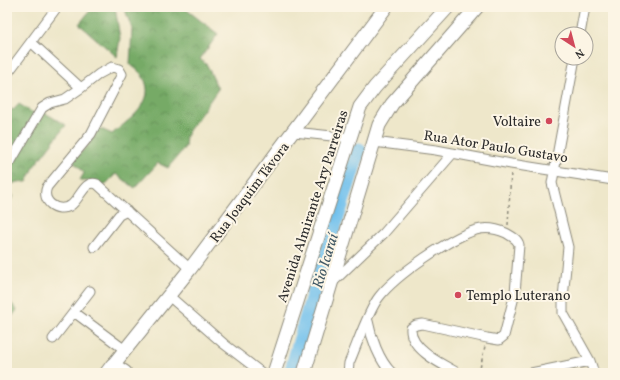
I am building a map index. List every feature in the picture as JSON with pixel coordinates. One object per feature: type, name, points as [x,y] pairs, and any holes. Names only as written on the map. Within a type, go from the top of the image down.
[{"type":"main road","name":"Rua Joaquim Távora","points":[[110,369],[190,269],[294,132],[386,7]]},
{"type":"main road","name":"Avenida Almirante Ary Parreiras","points":[[274,373],[360,107],[448,7]]},
{"type":"main road","points":[[304,373],[329,286],[379,125],[392,104],[477,7]]},
{"type":"main road","points":[[110,369],[125,373]]},
{"type":"street","points":[[7,74],[57,7]]},
{"type":"street","points":[[581,26],[585,7]]},
{"type":"street","points":[[31,42],[82,88]]},
{"type":"street","points":[[574,66],[552,183],[568,247],[563,313],[590,361],[594,373]]},
{"type":"street","points":[[11,161],[42,108],[50,103],[65,99],[109,69],[116,68],[121,72],[120,80],[110,95],[91,134],[47,187],[45,197],[50,204],[55,207],[66,207],[74,203],[87,185],[94,183],[102,188],[190,269]]},
{"type":"street","points":[[294,132],[351,138]]},
{"type":"street","name":"Rua Ator Paulo Gustavo","points":[[374,142],[453,153],[613,180]]},
{"type":"street","points":[[329,286],[384,233],[453,153]]},
{"type":"street","points":[[94,247],[119,215],[127,211]]},
{"type":"street","points":[[348,373],[349,364],[375,302],[392,283],[444,245],[477,230],[488,228],[508,234],[518,242],[520,254],[506,333],[499,340],[423,324],[416,325],[411,328],[413,338],[424,352],[437,362],[458,373]]},
{"type":"street","points":[[53,339],[90,291]]},
{"type":"street","points":[[169,296],[224,344],[262,373]]},
{"type":"street","points":[[74,312],[126,350]]},
{"type":"street","points":[[368,321],[370,332],[383,361],[392,373]]},
{"type":"street","points":[[531,373],[590,361]]},
{"type":"path","points":[[508,234],[511,164]]},
{"type":"path","points":[[479,373],[487,338]]},
{"type":"green space","points":[[93,7],[115,7],[120,38],[117,57],[79,24]]},
{"type":"green space","points":[[124,7],[183,7],[218,34],[200,59],[207,65],[218,89],[186,135],[185,147],[168,168],[158,163],[135,188],[116,174],[101,189],[91,181],[80,180],[84,173],[72,161],[88,145],[99,128],[112,134],[133,116],[139,110],[147,94],[147,86],[142,75],[130,64],[132,29]]},
{"type":"green space","points":[[19,104],[35,114],[10,156],[7,154],[7,110],[9,108],[13,110]]},
{"type":"green space","points":[[45,113],[66,125],[35,165],[27,182],[17,182],[7,186],[7,166],[15,160],[21,145]]},
{"type":"green space","points":[[7,190],[13,195],[7,209]]},
{"type":"green space","points":[[7,298],[17,310],[7,323]]},
{"type":"waterway","name":"Rio Icaraí","points":[[291,373],[317,280],[359,150]]},
{"type":"place","name":"Voltaire","points":[[549,121]]},
{"type":"place","name":"Templo Luterano","points":[[458,295]]}]
